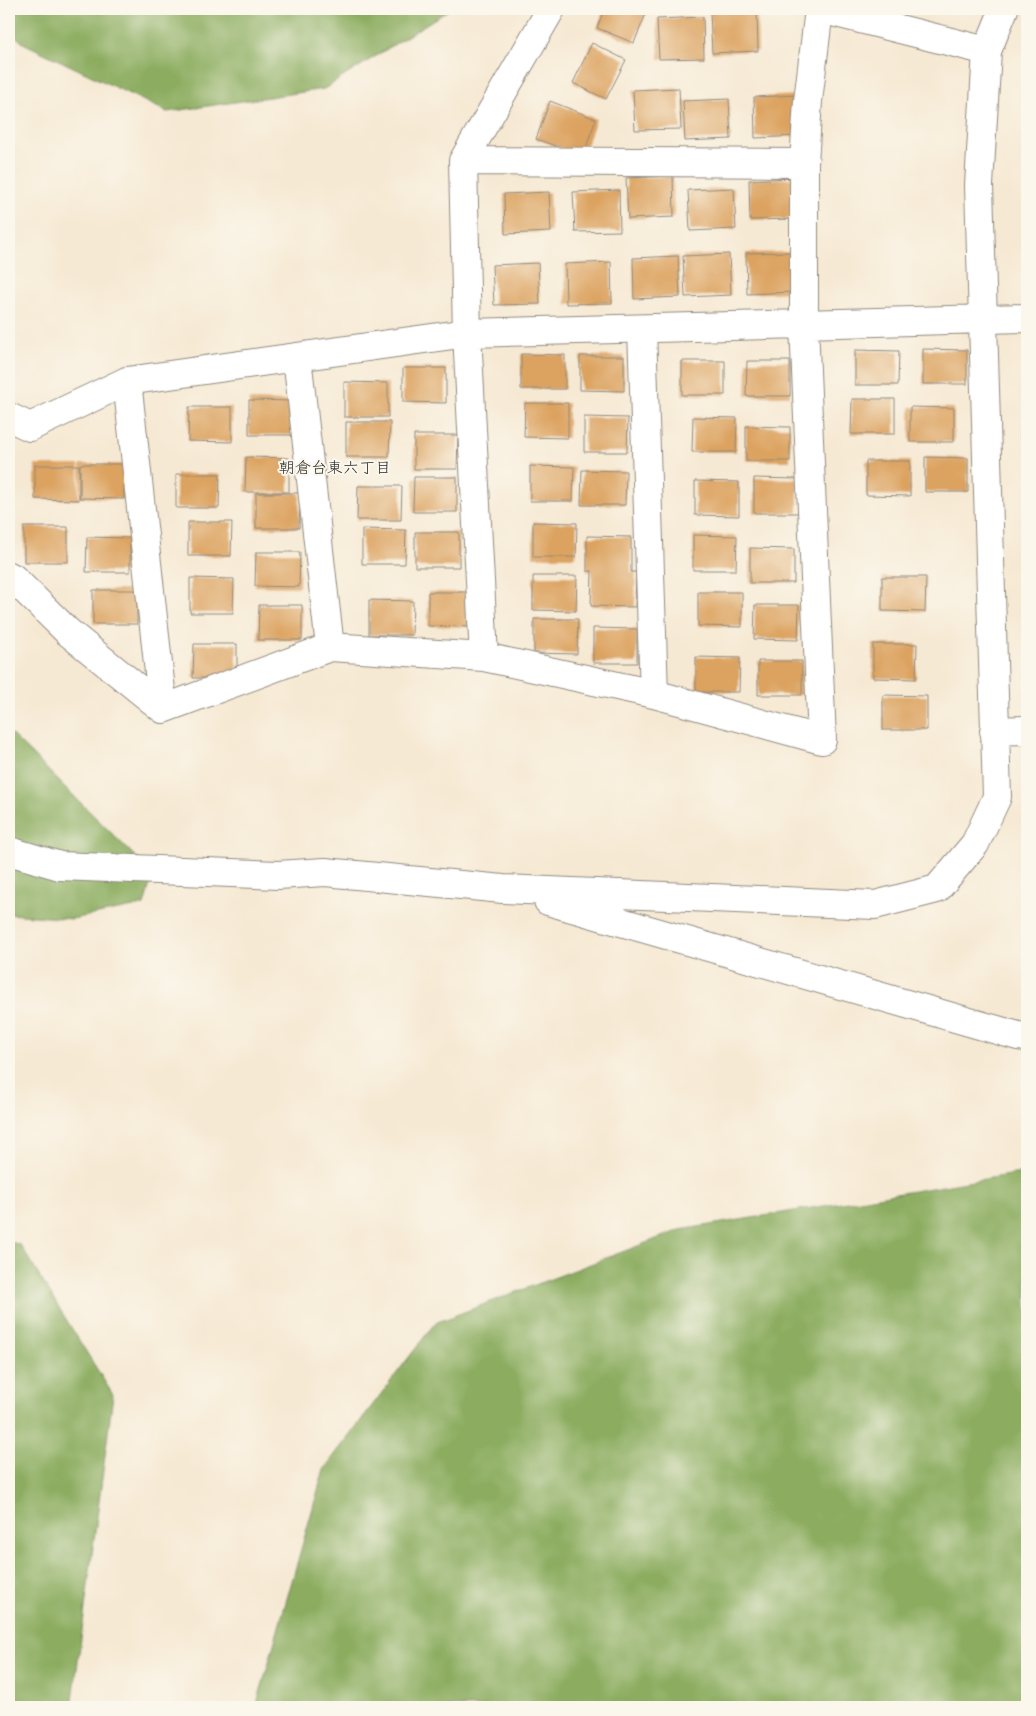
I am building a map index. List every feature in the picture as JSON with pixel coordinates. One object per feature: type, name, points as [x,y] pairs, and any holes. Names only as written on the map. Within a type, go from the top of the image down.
[{"type":"street","points":[[484,656],[467,333],[463,161],[551,9]]},
{"type":"street","points":[[163,709],[330,647],[484,656],[654,694],[822,740],[804,325],[804,163],[808,101],[819,9],[988,51]]},
{"type":"street","points":[[9,851],[60,866],[278,875],[325,872],[503,889],[875,905],[936,890],[975,844],[997,797],[979,185],[988,51],[1004,9]]},
{"type":"street","points":[[463,161],[804,163]]},
{"type":"street","points":[[9,417],[30,427],[127,381],[467,333],[1027,318]]},
{"type":"street","points":[[642,329],[654,694]]},
{"type":"street","points":[[297,357],[330,647]]},
{"type":"street","points":[[127,381],[163,709]]},
{"type":"street","points":[[9,576],[68,632],[163,709]]},
{"type":"street","points":[[994,731],[1027,730]]},
{"type":"street","points":[[503,889],[1027,1037]]},
{"type":"green space","points":[[9,9],[450,9],[324,89],[167,112],[23,43],[9,30]]},
{"type":"green space","points":[[9,732],[153,874],[144,905],[72,919],[9,914]]},
{"type":"green space","points":[[1027,1172],[1027,1707],[256,1707],[324,1469],[435,1323],[680,1230]]},
{"type":"green space","points":[[9,1241],[20,1245],[113,1395],[72,1707],[9,1707]]},
{"type":"building","points":[[604,9],[648,9],[634,43],[597,28]]},
{"type":"building","points":[[757,10],[758,51],[712,53],[710,12]]},
{"type":"building","points":[[703,17],[704,58],[659,59],[657,19]]},
{"type":"building","points":[[592,43],[626,60],[606,99],[573,83]]},
{"type":"building","points":[[679,88],[681,129],[635,130],[633,90]]},
{"type":"building","points":[[800,95],[801,136],[755,138],[754,97]]},
{"type":"building","points":[[729,99],[731,139],[685,141],[683,101]]},
{"type":"building","points":[[550,101],[596,119],[583,156],[536,139]]},
{"type":"building","points":[[673,176],[674,217],[628,219],[626,178]]},
{"type":"building","points":[[795,178],[797,219],[750,220],[749,180]]},
{"type":"building","points":[[734,188],[736,229],[690,231],[688,190]]},
{"type":"building","points":[[619,190],[620,231],[575,232],[573,192]]},
{"type":"building","points":[[549,192],[551,232],[505,234],[504,194]]},
{"type":"building","points":[[791,252],[793,292],[747,294],[746,253]]},
{"type":"building","points":[[729,254],[731,295],[685,297],[683,256]]},
{"type":"building","points":[[678,256],[680,297],[634,299],[633,258]]},
{"type":"building","points":[[1024,261],[1027,261],[1027,295],[1024,295]]},
{"type":"building","points":[[611,262],[612,303],[566,304],[565,264]]},
{"type":"building","points":[[538,263],[540,304],[494,305],[492,265]]},
{"type":"building","points":[[923,349],[967,350],[967,384],[923,384]]},
{"type":"building","points":[[855,350],[899,351],[898,385],[855,385]]},
{"type":"building","points":[[521,354],[565,355],[565,389],[521,389]]},
{"type":"building","points":[[580,356],[624,356],[624,391],[580,390]]},
{"type":"building","points":[[682,361],[725,361],[725,395],[682,395]]},
{"type":"building","points":[[747,361],[790,361],[790,396],[746,396]]},
{"type":"building","points":[[403,368],[446,368],[446,403],[403,402]]},
{"type":"building","points":[[344,382],[388,383],[388,417],[344,417]]},
{"type":"building","points":[[852,399],[895,399],[895,434],[851,434]]},
{"type":"building","points":[[249,400],[293,401],[293,435],[249,435]]},
{"type":"building","points":[[525,403],[568,403],[568,438],[524,437]]},
{"type":"building","points":[[1025,403],[1027,403],[1027,437],[1024,437]]},
{"type":"building","points":[[189,407],[232,407],[232,442],[188,441]]},
{"type":"building","points":[[910,407],[954,408],[954,442],[910,442]]},
{"type":"building","points":[[584,417],[628,418],[627,452],[584,452]]},
{"type":"building","points":[[693,417],[737,418],[736,452],[692,452]]},
{"type":"building","points":[[346,422],[390,422],[389,457],[346,457]]},
{"type":"building","points":[[746,426],[790,427],[790,461],[746,461]]},
{"type":"building","points":[[414,435],[458,435],[457,469],[414,469]]},
{"type":"building","points":[[246,457],[289,458],[289,492],[245,492]]},
{"type":"building","points":[[925,457],[968,458],[968,492],[925,492]]},
{"type":"building","points":[[866,461],[910,461],[910,496],[866,495]]},
{"type":"building","points":[[80,464],[124,464],[124,499],[80,498]]},
{"type":"building","points":[[35,465],[79,465],[79,500],[35,499]]},
{"type":"building","points":[[530,466],[574,467],[573,501],[530,501]]},
{"type":"building","points":[[582,470],[626,471],[625,505],[581,505]]},
{"type":"building","points":[[176,474],[220,474],[219,508],[176,508]]},
{"type":"building","points":[[414,477],[457,477],[457,512],[413,512]]},
{"type":"building","points":[[754,478],[798,479],[798,513],[754,513]]},
{"type":"building","points":[[695,481],[739,482],[739,516],[695,515]]},
{"type":"building","points":[[358,486],[402,486],[401,520],[357,520]]},
{"type":"building","points":[[256,493],[300,493],[299,528],[256,528]]},
{"type":"building","points":[[188,522],[232,522],[231,556],[188,556]]},
{"type":"building","points":[[533,522],[577,523],[576,557],[533,557]]},
{"type":"building","points":[[24,527],[68,527],[68,562],[24,562]]},
{"type":"building","points":[[362,529],[406,530],[405,564],[362,564]]},
{"type":"building","points":[[415,532],[459,532],[459,567],[415,567]]},
{"type":"building","points":[[693,535],[737,536],[736,570],[693,570]]},
{"type":"building","points":[[587,536],[631,537],[631,572],[636,572],[635,607],[591,606],[592,571],[587,571]]},
{"type":"building","points":[[87,537],[130,538],[130,572],[86,572]]},
{"type":"building","points":[[750,548],[794,549],[794,583],[750,583]]},
{"type":"building","points":[[256,552],[300,552],[299,587],[255,586]]},
{"type":"building","points":[[533,576],[577,576],[576,611],[533,610]]},
{"type":"building","points":[[882,577],[926,577],[925,612],[882,611]]},
{"type":"building","points":[[190,578],[234,579],[233,613],[190,613]]},
{"type":"building","points":[[93,590],[137,590],[137,624],[93,624]]},
{"type":"building","points":[[428,592],[472,592],[472,627],[428,626]]},
{"type":"building","points":[[698,592],[742,592],[742,627],[698,626]]},
{"type":"building","points":[[369,600],[413,601],[412,635],[369,635]]},
{"type":"building","points":[[259,605],[302,605],[302,640],[258,640]]},
{"type":"building","points":[[755,605],[799,605],[798,640],[754,639]]},
{"type":"building","points":[[534,619],[578,619],[577,654],[534,653]]},
{"type":"building","points":[[593,628],[637,629],[637,663],[593,663]]},
{"type":"building","points":[[194,644],[237,644],[237,678],[193,678]]},
{"type":"building","points":[[873,644],[917,644],[916,679],[873,678]]},
{"type":"building","points":[[696,657],[740,658],[739,692],[696,692]]},
{"type":"building","points":[[758,661],[802,661],[802,695],[758,695]]},
{"type":"building","points":[[883,695],[927,696],[927,730],[883,730]]},
{"type":"district","name":"朝倉台東六丁目","points":[[335,470]]}]
